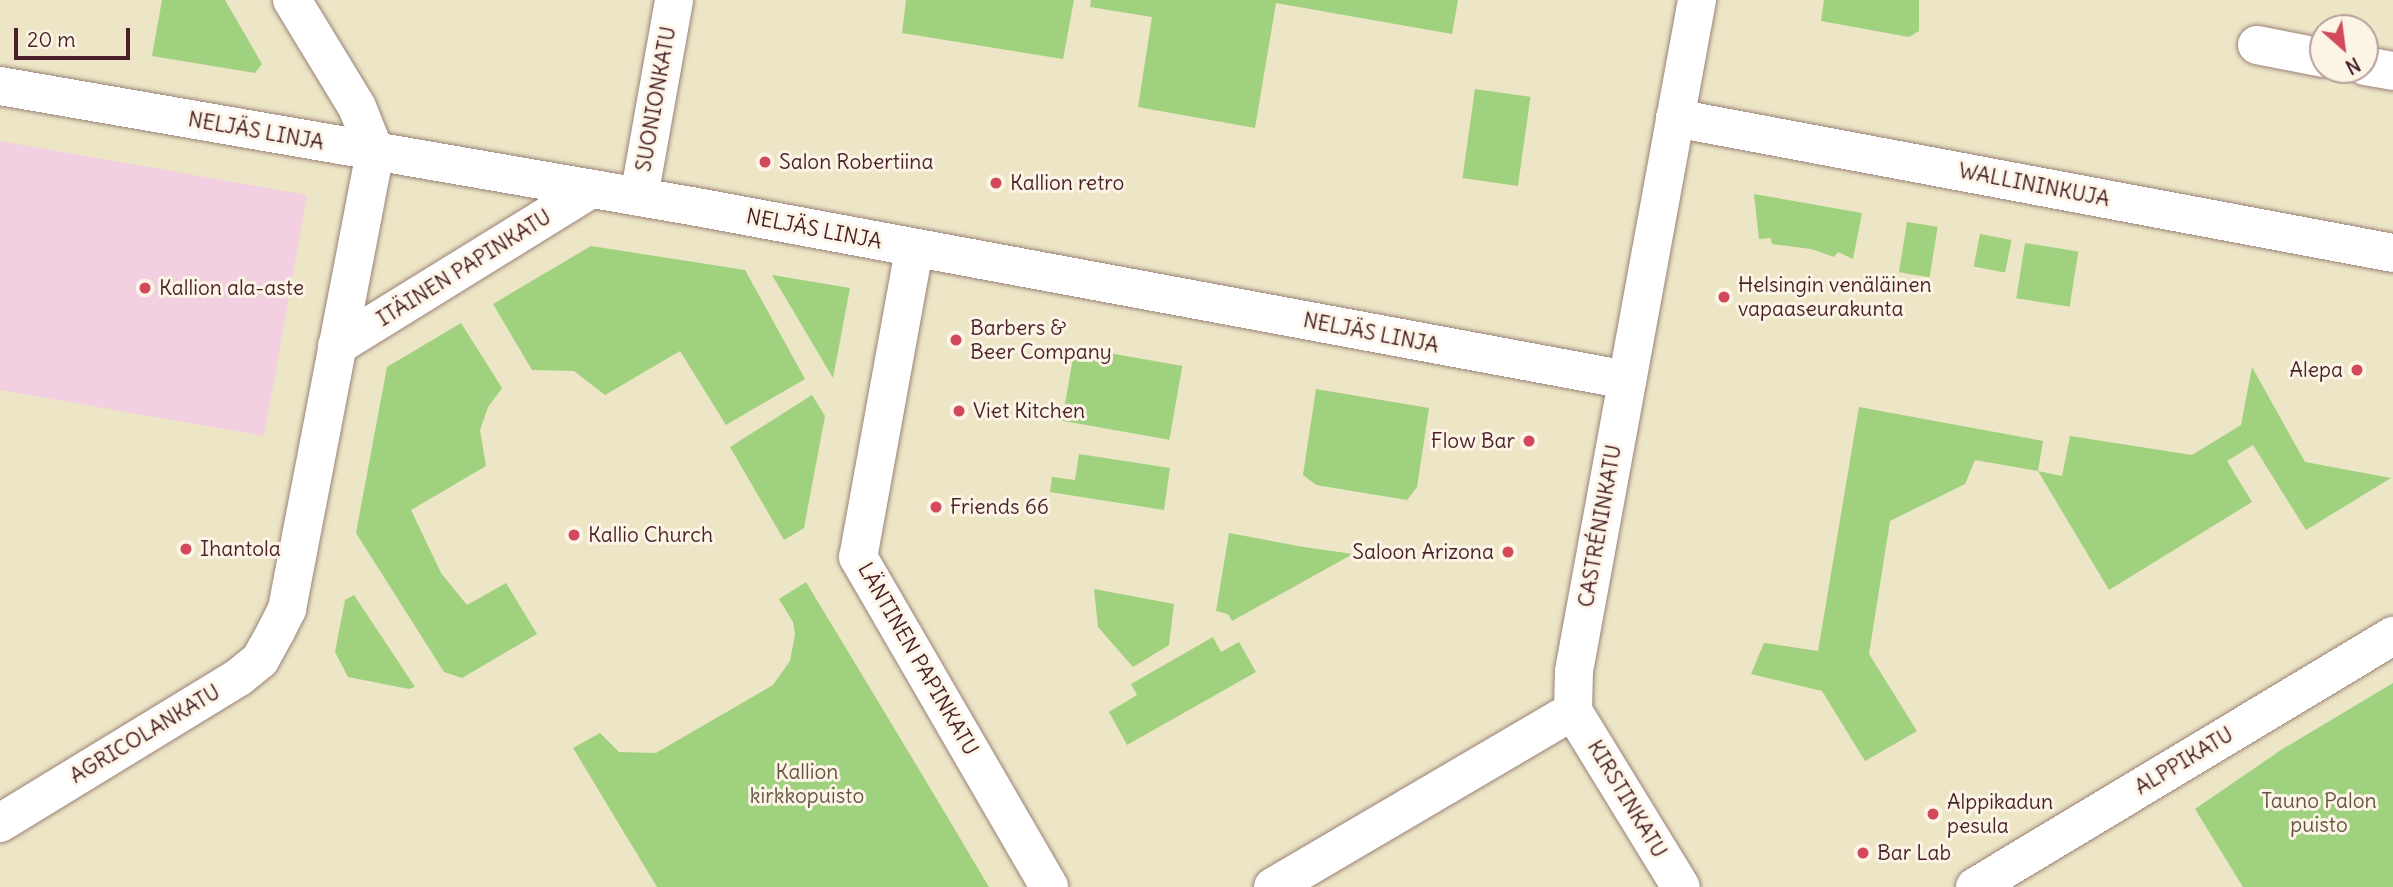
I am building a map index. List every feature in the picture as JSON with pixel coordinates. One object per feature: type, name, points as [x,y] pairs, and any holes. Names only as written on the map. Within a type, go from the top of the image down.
[{"type":"street","points":[[292,0],[357,107],[375,152]]},
{"type":"street","name":"SUONIONKATU","points":[[639,197],[674,0]]},
{"type":"street","name":"CASTRÉNINKATU","points":[[1573,711],[1574,671],[1697,0]]},
{"type":"street","points":[[2257,45],[2309,55]]},
{"type":"street","name":"NELJÄS LINJA","points":[[0,86],[639,197],[1626,380]]},
{"type":"street","name":"WALLININKUJA","points":[[1675,118],[2393,253]]},
{"type":"street","name":"ITÄINEN PAPINKATU","points":[[276,631],[287,609],[375,152]]},
{"type":"street","name":"ITÄINEN PAPINKATU","points":[[337,346],[591,189]]},
{"type":"street","name":"LÄNTINEN PAPINKATU","points":[[914,250],[858,556],[1049,887]]},
{"type":"street","name":"AGRICOLANKATU","points":[[0,822],[239,677],[260,660],[276,631]]},
{"type":"street","name":"ALPPIKATU","points":[[1975,887],[2393,636]]},
{"type":"street","points":[[1273,887],[1573,711]]},
{"type":"street","name":"KIRSTINKATU","points":[[1573,711],[1681,887]]},
{"type":"shaded area","name":"Kallion ala-aste","points":[[0,141],[307,195],[264,436],[0,390]]},
{"type":"green space","points":[[162,0],[225,0],[262,64],[255,73],[152,56]]},
{"type":"green space","points":[[906,0],[1074,0],[1063,59],[902,33]]},
{"type":"green space","points":[[1091,0],[1458,0],[1452,34],[1276,3],[1255,128],[1138,107],[1152,17],[1090,7]]},
{"type":"green space","points":[[1824,0],[1919,0],[1919,31],[1909,37],[1821,21]]},
{"type":"green space","points":[[1475,89],[1530,97],[1518,186],[1462,178]]},
{"type":"green space","points":[[1754,194],[1862,213],[1853,259],[1838,252],[1834,257],[1811,249],[1772,244],[1771,238],[1759,239]]},
{"type":"green space","points":[[1907,222],[1938,227],[1930,277],[1899,272]]},
{"type":"green space","points":[[1980,234],[2011,240],[2005,272],[1974,266]]},
{"type":"green space","points":[[2025,243],[2078,251],[2070,307],[2016,298]]},
{"type":"green space","points":[[591,246],[745,270],[805,379],[726,425],[680,351],[605,395],[574,371],[532,370],[493,304]]},
{"type":"green space","points":[[772,275],[850,288],[833,378]]},
{"type":"green space","points":[[461,323],[502,388],[488,407],[480,430],[486,466],[411,510],[441,573],[467,605],[506,583],[537,634],[462,678],[444,672],[356,533],[387,367]]},
{"type":"green space","points":[[1075,347],[1182,366],[1169,440],[1062,421]]},
{"type":"green space","points":[[2252,367],[2305,462],[2391,478],[2306,530],[2253,445],[2227,461],[2252,502],[2109,590],[2038,471],[2062,476],[2070,436],[2192,455],[2241,425]]},
{"type":"green space","points":[[1316,389],[1429,408],[1417,487],[1407,500],[1316,485],[1303,475]]},
{"type":"green space","points":[[812,395],[825,416],[804,528],[784,540],[730,447]]},
{"type":"green space","points":[[1859,407],[2043,441],[2038,471],[1975,460],[1965,484],[1890,521],[1869,654],[1917,731],[1865,761],[1822,691],[1751,674],[1764,643],[1818,651]]},
{"type":"green space","points":[[1079,454],[1170,468],[1164,510],[1050,492],[1052,477],[1075,480]]},
{"type":"green space","points":[[1229,533],[1353,554],[1232,621],[1228,614],[1216,611]]},
{"type":"green space","name":"Kallion kirkkopuisto","points":[[806,582],[989,887],[657,887],[573,748],[600,733],[619,752],[656,753],[773,685],[790,661],[795,635],[793,622],[779,599]]},
{"type":"green space","points":[[1094,589],[1174,604],[1169,645],[1133,667],[1098,627]]},
{"type":"green space","points":[[354,595],[415,687],[409,689],[348,677],[335,652],[345,600]]},
{"type":"green space","points":[[1213,637],[1221,652],[1239,642],[1256,672],[1127,745],[1109,712],[1137,695],[1131,684]]},
{"type":"green space","name":"Tauno Palon puisto","points":[[2393,683],[2393,887],[2243,887],[2195,809],[2281,750]]},
{"type":"place","name":"Salon Robertiina","points":[[765,162]]},
{"type":"place","name":"Kallion retro","points":[[996,183]]},
{"type":"place","name":"Kallion ala-aste","points":[[145,288]]},
{"type":"place","name":"Helsingin venäläinen vapaaseurakunta","points":[[1724,297]]},
{"type":"place","name":"Barbers & Beer Company","points":[[956,340]]},
{"type":"place","name":"Alepa","points":[[2357,370]]},
{"type":"place","name":"Viet Kitchen","points":[[959,411]]},
{"type":"place","name":"Flow Bar","points":[[1529,441]]},
{"type":"place","name":"Friends 66","points":[[936,507]]},
{"type":"place","name":"Kallio Church","points":[[574,535]]},
{"type":"place","name":"Ihantola","points":[[186,549]]},
{"type":"place","name":"Saloon Arizona","points":[[1508,552]]},
{"type":"place","name":"Alppikadun pesula","points":[[1933,814]]},
{"type":"place","name":"Bar Lab","points":[[1863,853]]}]
